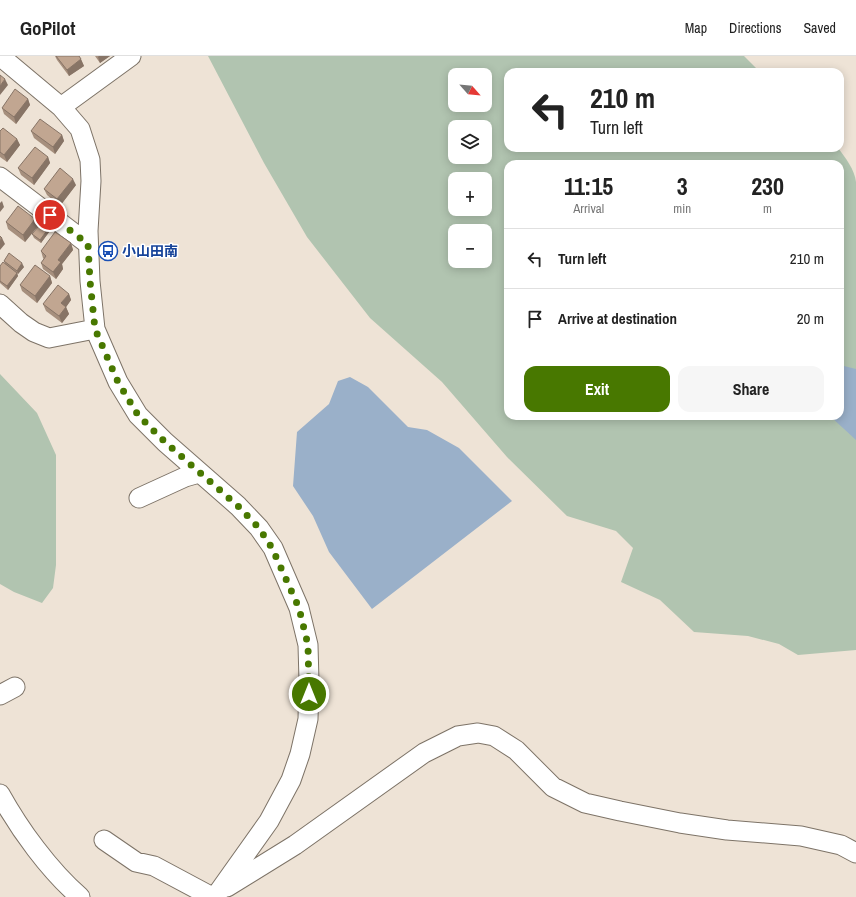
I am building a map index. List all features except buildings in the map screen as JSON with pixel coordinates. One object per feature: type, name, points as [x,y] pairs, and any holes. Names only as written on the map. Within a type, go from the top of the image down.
[{"type":"street","points":[[0,56],[61,107],[80,130],[90,160],[92,181],[88,244],[95,329],[118,382],[138,415],[199,473],[238,506],[259,528],[272,548],[299,608],[308,645],[309,681],[308,719],[300,754],[291,780],[269,821],[215,895]]},
{"type":"street","points":[[61,107],[131,56]]},
{"type":"street","points":[[0,177],[88,244]]},
{"type":"street","points":[[0,304],[21,323],[34,332],[49,338],[95,329]]},
{"type":"street","points":[[139,498],[185,477],[199,473]]},
{"type":"street","points":[[215,895],[295,845],[424,753],[458,736],[478,733],[494,736],[516,750],[553,787],[585,803],[620,812],[719,829],[801,836],[841,845],[856,853]]},
{"type":"street","points":[[0,794],[20,827],[63,883],[80,897]]},
{"type":"street","points":[[104,840],[136,862],[154,866],[215,895]]},
{"type":"green space","points":[[208,56],[744,56],[756,68],[504,68],[504,152],[841,152],[847,160],[852,168],[856,182],[856,650],[798,655],[779,644],[748,636],[694,632],[660,600],[621,582],[633,548],[616,531],[567,516],[507,457],[442,382],[370,318],[307,237],[264,163]]},
{"type":"green space","points":[[0,374],[37,413],[56,455],[56,565],[53,588],[42,603],[14,592],[0,584]]},
{"type":"water","points":[[844,366],[856,369],[856,440],[834,420],[844,420]]},
{"type":"water","points":[[350,377],[368,387],[408,427],[427,430],[459,448],[512,501],[372,609],[329,552],[313,516],[293,486],[297,432],[329,404],[338,381]]},
{"type":"place","name":"小山田南","points":[[108,251]]},
{"type":"route","points":[[50,215],[88,244],[95,329],[118,382],[138,415],[165,442],[238,506],[259,528],[272,548],[299,608],[308,645],[309,694]]}]
